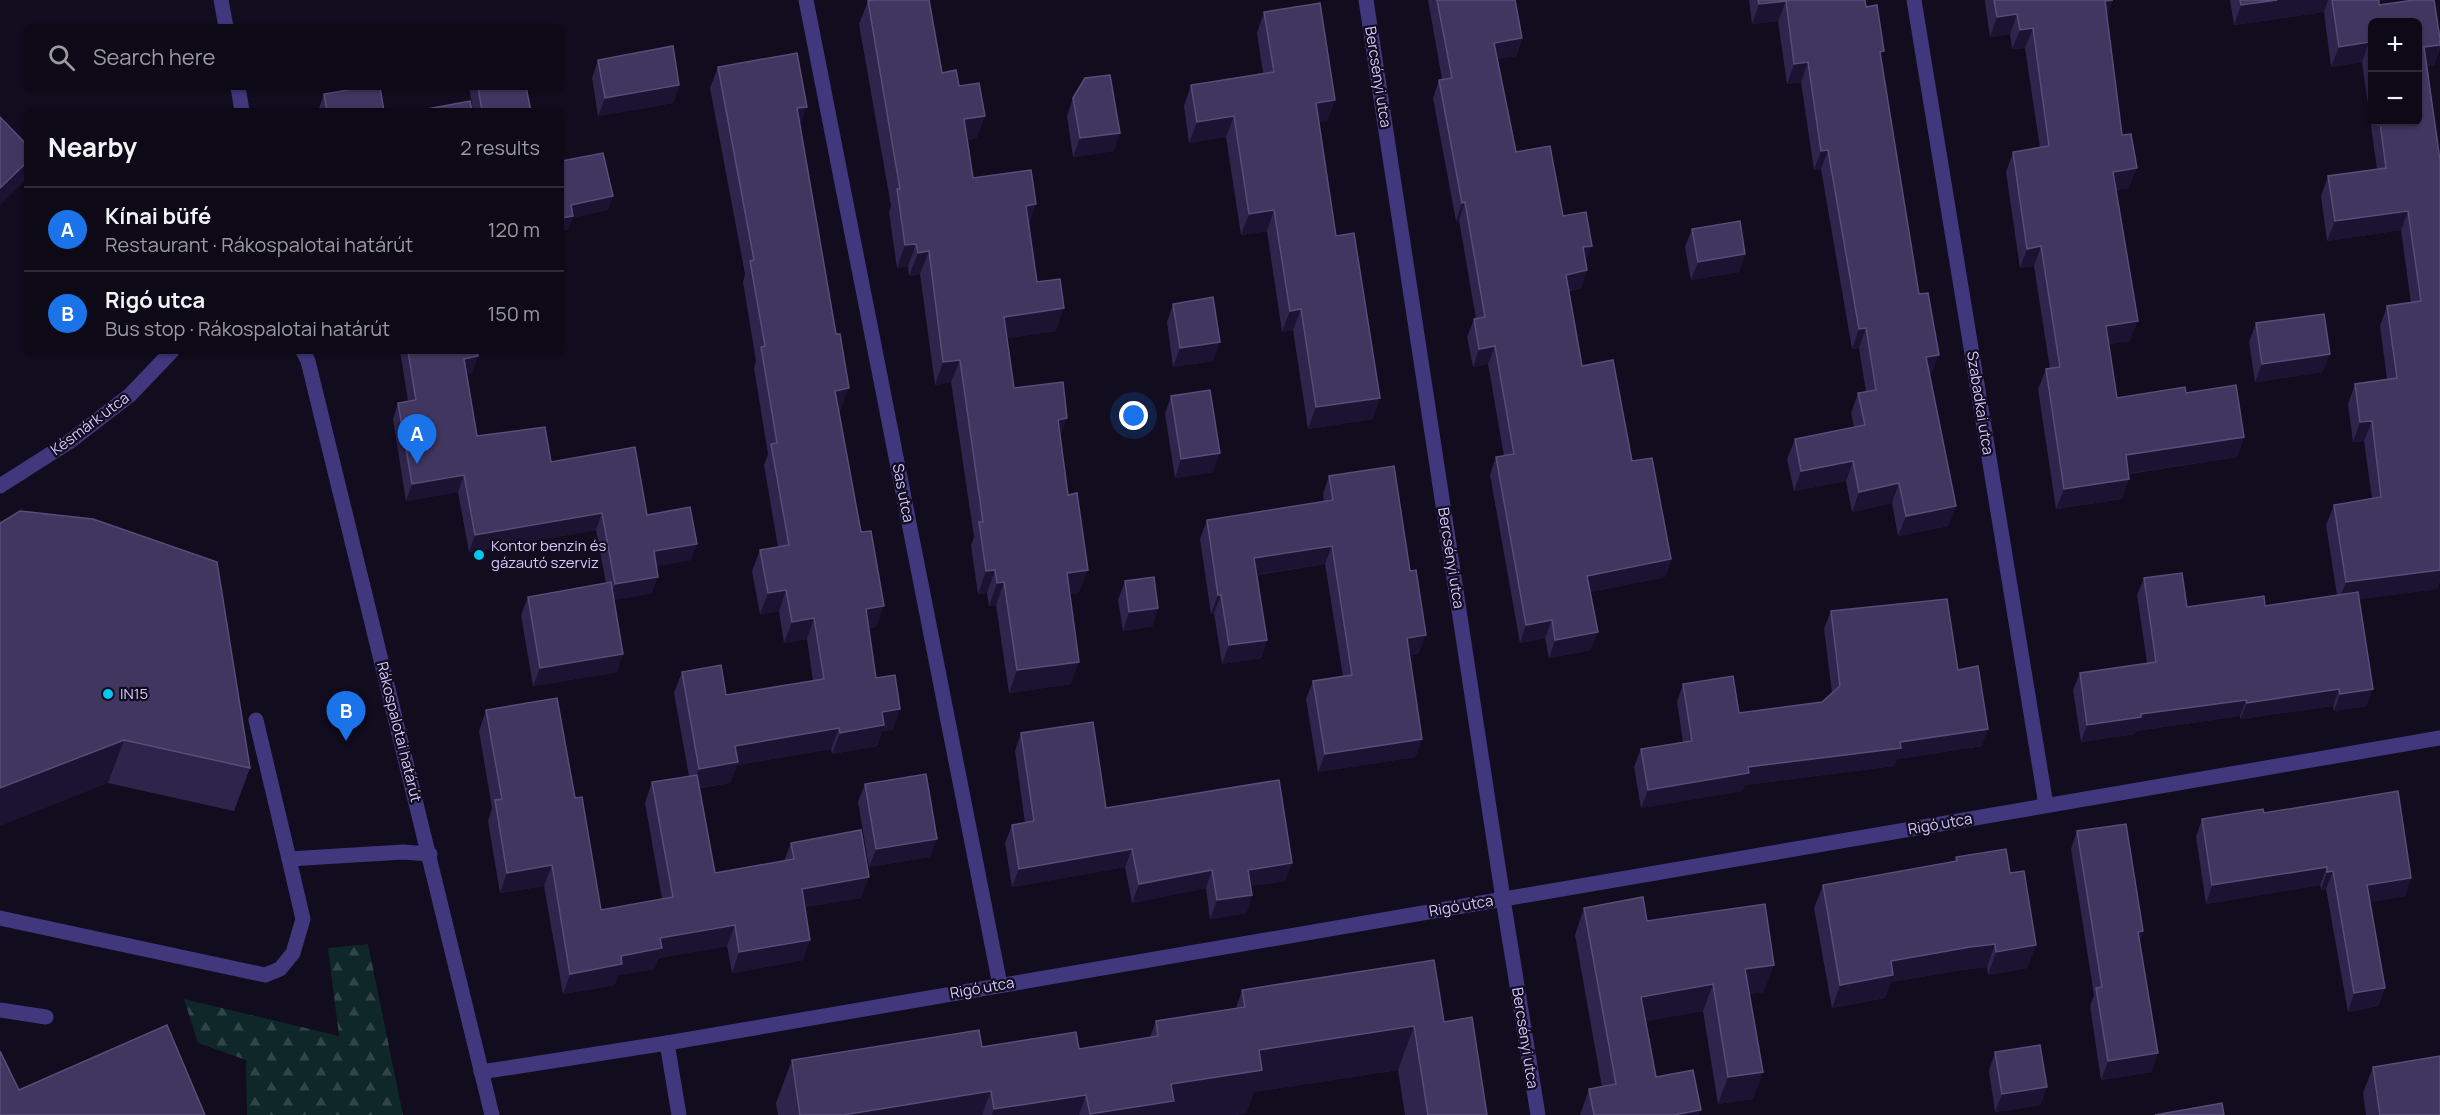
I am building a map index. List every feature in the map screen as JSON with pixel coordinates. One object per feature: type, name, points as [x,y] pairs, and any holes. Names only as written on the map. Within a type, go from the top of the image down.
[{"type":"street","points":[[221,0],[225,24]]},
{"type":"street","name":"Sas utca","points":[[806,0],[1000,985]]},
{"type":"street","name":"Bercsényi utca","points":[[1366,0],[1538,1115]]},
{"type":"street","name":"Szabadkai utca","points":[[1914,0],[2046,805]]},
{"type":"street","points":[[238,90],[242,108]]},
{"type":"street","name":"Késmárk utca","points":[[0,486],[69,442],[130,395],[169,354]]},
{"type":"street","name":"Rákospalotai határút","points":[[304,354],[430,854],[492,1115]]},
{"type":"street","points":[[0,918],[265,975],[280,969],[293,952],[303,919],[256,720]]},
{"type":"street","name":"Rigó utca","points":[[481,1072],[667,1043],[2440,738]]},
{"type":"street","points":[[289,859],[403,852],[430,854]]},
{"type":"street","points":[[0,1010],[46,1017]]},
{"type":"street","points":[[667,1043],[679,1115]]},
{"type":"green space","points":[[368,944],[403,1115],[247,1115],[246,1060],[198,1043],[184,999],[339,1036],[328,948]]},
{"type":"building","points":[[929,0],[942,73],[956,70],[959,86],[979,83],[985,116],[964,119],[973,178],[1031,170],[1036,204],[1026,206],[1037,282],[1060,279],[1064,308],[1004,317],[1014,388],[1063,382],[1067,418],[1058,420],[1068,495],[1077,493],[1088,570],[1067,573],[1079,662],[1017,670],[1004,582],[997,583],[995,570],[986,571],[979,522],[983,522],[960,360],[943,362],[929,251],[918,253],[916,244],[905,245],[897,189],[900,189],[868,1]]},
{"type":"building","points":[[1437,0],[1515,0],[1522,38],[1494,43],[1516,152],[1550,146],[1563,216],[1586,212],[1592,246],[1583,247],[1587,270],[1566,275],[1582,366],[1613,360],[1632,461],[1652,458],[1671,559],[1587,576],[1598,632],[1555,640],[1552,620],[1526,625],[1496,457],[1514,454],[1495,346],[1479,349],[1474,319],[1485,317],[1465,202],[1462,203],[1439,80],[1452,78]]},
{"type":"building","points":[[1758,0],[1865,0],[1866,7],[1877,5],[1884,51],[1880,52],[1919,294],[1928,293],[1939,355],[1926,357],[1956,506],[1906,516],[1899,483],[1859,492],[1853,461],[1801,471],[1795,439],[1865,425],[1858,393],[1876,390],[1866,328],[1859,329],[1828,150],[1821,151],[1808,62],[1794,64],[1786,1],[1759,4]]},
{"type":"building","points":[[1994,0],[2113,0],[2105,1],[2122,135],[2131,134],[2137,168],[2113,172],[2138,321],[2106,326],[2117,398],[2185,387],[2186,393],[2236,385],[2244,437],[2126,455],[2129,479],[2064,489],[2046,369],[2060,367],[2041,246],[2027,249],[2013,152],[2049,146],[2033,28],[2020,30],[2017,14],[1997,17]]},
{"type":"building","points":[[2240,0],[2277,0],[2241,5]]},
{"type":"building","points":[[2332,0],[2379,0],[2379,5],[2414,0],[2434,0],[2440,45],[2424,47],[2440,160],[2440,570],[2346,582],[2334,505],[2381,497],[2372,421],[2360,422],[2355,384],[2397,378],[2387,306],[2421,301],[2408,211],[2335,221],[2328,176],[2386,168],[2381,126],[2422,126],[2422,18],[2368,18],[2368,42],[2339,47]]},
{"type":"building","points":[[1320,3],[1335,100],[1316,103],[1336,236],[1354,233],[1380,398],[1316,407],[1301,309],[1290,311],[1274,210],[1249,214],[1234,116],[1197,122],[1191,85],[1274,72],[1264,12]]},
{"type":"building","points":[[673,46],[679,85],[605,98],[598,60]]},
{"type":"building","points":[[797,53],[807,107],[797,108],[836,334],[840,334],[849,388],[835,391],[861,532],[871,531],[884,606],[866,609],[876,678],[895,675],[900,709],[882,712],[884,725],[840,733],[839,728],[735,746],[738,762],[699,769],[682,672],[721,665],[726,695],[824,679],[814,618],[792,622],[786,590],[768,593],[760,550],[789,545],[771,444],[777,443],[761,347],[765,346],[750,261],[754,260],[718,67]]},
{"type":"building","points":[[1110,75],[1120,133],[1080,138],[1073,98],[1085,78]]},
{"type":"building","points":[[347,90],[380,90],[384,108],[326,108],[324,94]]},
{"type":"building","points":[[478,90],[527,90],[530,108],[482,108]]},
{"type":"building","points":[[470,101],[471,108],[432,108]]},
{"type":"building","points":[[0,117],[24,142],[24,165],[0,188]]},
{"type":"building","points":[[603,153],[613,196],[571,205],[573,216],[564,218],[564,160]]},
{"type":"building","points":[[1740,221],[1745,254],[1698,262],[1692,229]]},
{"type":"building","points":[[1213,297],[1220,342],[1180,348],[1173,304]]},
{"type":"building","points":[[2324,314],[2330,354],[2262,364],[2256,323]]},
{"type":"building","points":[[408,354],[478,354],[478,356],[464,359],[477,436],[545,427],[551,462],[635,447],[647,515],[690,507],[697,544],[654,551],[658,577],[615,584],[602,513],[475,535],[464,475],[412,484],[398,403],[416,400]]},
{"type":"building","points":[[1210,390],[1220,453],[1181,459],[1171,396]]},
{"type":"building","points":[[1394,466],[1410,571],[1416,570],[1426,635],[1407,638],[1422,739],[1325,754],[1313,681],[1352,675],[1332,546],[1254,558],[1267,640],[1229,645],[1221,595],[1218,595],[1207,520],[1333,500],[1329,476]]},
{"type":"building","name":"IN15","points":[[20,511],[93,519],[217,562],[250,768],[124,740],[0,788],[0,523]]},
{"type":"building","points":[[2182,573],[2187,607],[2264,596],[2265,606],[2358,592],[2373,689],[2340,694],[2339,689],[2247,703],[2246,700],[2141,714],[2141,717],[2087,725],[2080,673],[2156,662],[2144,578]]},
{"type":"building","points":[[1154,577],[1158,608],[1129,612],[1125,581]]},
{"type":"building","points":[[611,582],[623,654],[540,668],[528,597]]},
{"type":"building","points":[[1947,599],[1958,670],[1978,666],[1988,729],[1900,742],[1901,748],[1748,767],[1749,773],[1648,790],[1641,749],[1692,741],[1683,684],[1733,676],[1739,713],[1822,702],[1840,686],[1831,611]]},
{"type":"building","points":[[557,698],[575,798],[582,797],[601,910],[673,897],[652,782],[697,775],[715,873],[794,859],[791,843],[861,830],[869,877],[802,889],[810,940],[739,952],[735,925],[660,938],[662,948],[621,956],[622,964],[570,974],[552,865],[507,873],[495,800],[502,799],[486,710]]},
{"type":"building","points":[[1093,722],[1106,808],[1279,780],[1292,863],[1248,870],[1252,895],[1217,900],[1212,870],[1139,884],[1132,849],[1019,869],[1012,825],[1034,821],[1021,733]]},
{"type":"building","points":[[926,774],[937,839],[876,849],[865,784]]},
{"type":"building","points":[[2398,791],[2411,878],[2367,885],[2385,988],[2354,993],[2333,871],[2327,872],[2327,867],[2212,885],[2202,819],[2263,809],[2264,813]]},
{"type":"building","points":[[2126,824],[2143,931],[2138,932],[2158,1053],[2108,1061],[2096,988],[2102,987],[2077,831]]},
{"type":"building","points":[[2006,849],[2010,873],[2024,871],[2036,945],[1996,952],[1995,944],[1891,961],[1893,975],[1840,985],[1823,885],[1957,861],[1956,857]]},
{"type":"building","points":[[1643,897],[1647,921],[1765,904],[1774,965],[1745,969],[1763,1072],[1728,1077],[1713,984],[1641,997],[1656,1077],[1693,1070],[1701,1110],[1673,1115],[1594,1115],[1589,1089],[1616,1084],[1584,908]]},
{"type":"building","points":[[1434,960],[1444,1022],[1472,1017],[1487,1115],[1428,1115],[1414,1026],[1259,1050],[1262,1070],[1171,1084],[1174,1101],[1090,1114],[1086,1095],[994,1109],[991,1091],[843,1115],[800,1115],[792,1060],[979,1030],[982,1047],[1076,1032],[1079,1049],[1158,1036],[1156,1021],[1245,1007],[1242,990]]},
{"type":"building","points":[[167,1025],[205,1115],[0,1115],[0,1051],[19,1090]]},
{"type":"building","points":[[2040,1045],[2047,1087],[2002,1094],[1995,1052]]},
{"type":"building","points":[[2440,1056],[2440,1115],[2380,1115],[2373,1067]]},
{"type":"building","points":[[2222,1103],[2224,1115],[2155,1115]]},
{"type":"place","name":"Kínai büfé","points":[[417,464]]},
{"type":"place","name":"Kontor benzin és gázautó szerviz","points":[[479,555]]},
{"type":"place","name":"IN15","points":[[108,694]]},
{"type":"place","name":"Rigó utca","points":[[346,741]]}]
